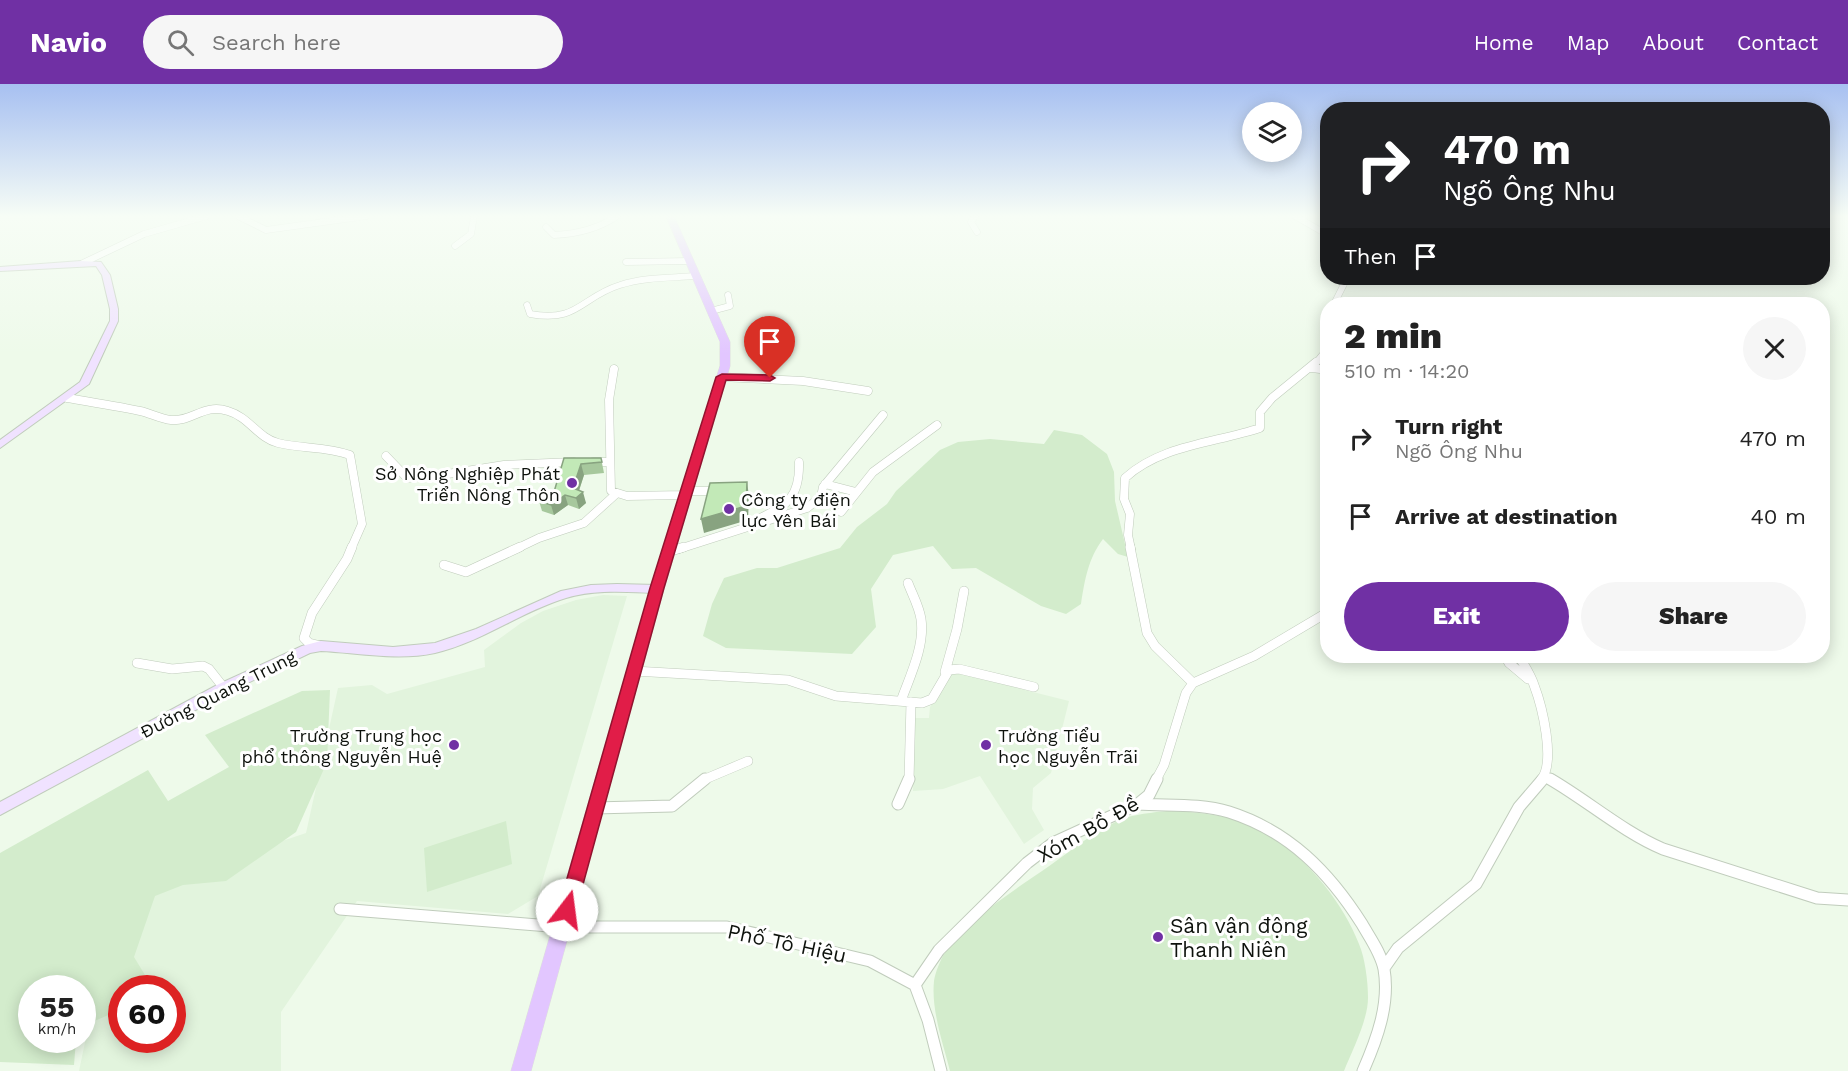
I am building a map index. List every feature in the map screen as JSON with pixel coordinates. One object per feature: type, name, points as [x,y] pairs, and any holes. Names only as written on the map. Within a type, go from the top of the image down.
[{"type":"main road","points":[[520,1071],[657,588],[722,377],[724,342],[690,262]]},
{"type":"street","points":[[0,269],[26,269],[83,263],[99,265],[108,277],[115,317],[90,376],[84,384],[0,445]]},
{"type":"street","points":[[527,305],[530,314],[562,316],[577,311],[607,290],[623,284],[695,276]]},
{"type":"street","points":[[711,311],[730,306],[728,295]]},
{"type":"street","points":[[1320,358],[1312,368],[1272,398],[1260,412],[1260,428],[1204,444],[1168,451],[1139,464],[1125,478],[1124,499],[1130,514],[1128,535],[1147,633],[1155,646],[1193,684],[1271,647],[1320,617]]},
{"type":"street","points":[[1312,368],[1320,369]]},
{"type":"street","points":[[614,369],[609,400],[610,489],[616,494],[722,491]]},
{"type":"street","points":[[722,377],[803,381],[868,391]]},
{"type":"street","points":[[67,398],[141,411],[171,420],[208,408],[229,411],[254,425],[261,436],[277,443],[335,449],[350,454],[362,524],[347,559],[312,613],[304,638],[309,643],[321,646]]},
{"type":"street","points":[[668,552],[807,508],[821,497],[825,484],[884,415]]},
{"type":"street","points":[[841,512],[873,472],[937,425]]},
{"type":"street","points":[[386,456],[407,478],[428,479],[479,468],[517,463],[610,462]]},
{"type":"street","points":[[727,534],[770,514],[793,495],[798,487],[799,462]]},
{"type":"street","points":[[825,484],[856,492]]},
{"type":"street","points":[[444,565],[466,572],[538,538],[584,523],[616,494]]},
{"type":"street","points":[[898,804],[909,782],[907,702],[921,629],[921,617],[908,583]]},
{"type":"street","name":"Đường Quang Trung","points":[[0,809],[224,688],[296,654],[321,646],[397,651],[434,648],[457,641],[554,598],[573,592],[599,588],[657,588]]},
{"type":"street","points":[[634,671],[788,680],[836,696],[922,703],[930,700],[945,672],[957,629],[964,591]]},
{"type":"street","points":[[137,663],[172,669],[203,666],[209,669],[224,688]]},
{"type":"street","points":[[1509,663],[1534,684]]},
{"type":"street","points":[[1384,968],[1398,948],[1476,884],[1519,807],[1545,776],[1548,765],[1548,745],[1545,725],[1534,684],[1523,663]]},
{"type":"street","points":[[945,672],[959,669],[1034,687]]},
{"type":"street","name":"Xóm Bồ Đề","points":[[915,985],[939,950],[1027,863],[1053,843],[1138,804],[1153,790],[1186,693],[1193,684]]},
{"type":"street","points":[[595,808],[672,806],[705,779],[748,761]]},
{"type":"street","points":[[1545,776],[1580,796],[1644,841],[1663,849],[1817,898],[1848,900]]},
{"type":"street","points":[[1138,804],[1227,811],[1267,827],[1283,837],[1319,865],[1335,882],[1370,938],[1384,968],[1384,998],[1375,1046],[1363,1071]]},
{"type":"street","name":"Phố Tô Hiệu","points":[[340,909],[562,927],[727,927],[870,961],[915,985]]},
{"type":"street","points":[[915,985],[928,1020],[941,1071]]},
{"type":"shaded area","points":[[1054,430],[1082,435],[1107,454],[1114,472],[1115,501],[1128,557],[1118,554],[1103,539],[1091,562],[1081,604],[1066,614],[1041,606],[976,568],[952,569],[933,546],[893,555],[871,589],[876,627],[852,654],[726,648],[703,636],[712,604],[724,578],[757,568],[777,568],[840,548],[857,527],[887,504],[896,491],[940,450],[958,442],[990,439],[1044,444]]},
{"type":"shaded area","name":"Trường Trung học phổ thông Nguyễn Huệ","points":[[603,595],[627,596],[538,896],[508,914],[357,901],[281,1012],[281,1071],[79,1071],[83,1053],[96,1053],[96,1006],[108,977],[108,1053],[186,1053],[186,975],[109,975],[145,887],[306,833],[338,688],[372,685],[387,694],[485,667],[484,650],[521,623],[543,611],[576,600]]},
{"type":"shaded area","name":"Trường Tiểu học Nguyễn Trãi","points":[[953,672],[1069,701],[1051,773],[1033,788],[1032,809],[1044,830],[1024,844],[980,776],[943,789],[913,791],[915,718],[929,718],[930,707]]},
{"type":"shaded area","points":[[330,690],[327,762],[296,832],[226,881],[183,885],[155,896],[134,957],[145,975],[108,975],[108,1015],[96,1020],[96,975],[18,975],[18,1053],[75,1053],[74,1065],[0,1062],[0,853],[148,770],[168,801],[229,767],[205,735],[302,691]]},
{"type":"shaded area","name":"Sân vận động Thanh Niên","points":[[1175,810],[1234,819],[1254,826],[1273,837],[1309,868],[1339,905],[1361,950],[1368,992],[1363,1025],[1344,1071],[950,1071],[936,1015],[934,981],[942,958],[956,938],[995,904],[1105,827],[1131,816]]},
{"type":"shaded area","points":[[506,821],[512,864],[427,892],[424,848]]},
{"type":"building","points":[[564,458],[601,458],[602,462],[581,464],[573,488],[583,492],[576,498],[565,495],[551,505],[539,501],[554,492]]},
{"type":"building","points":[[747,482],[746,506],[701,519],[710,483]]},
{"type":"place","name":"Sở Nông Nghiệp Phát Triển Nông Thôn","points":[[572,483]]},
{"type":"place","name":"Công ty điện lực Yên Bái","points":[[729,509]]},
{"type":"place","name":"Trường Trung học phổ thông Nguyễn Huệ","points":[[454,745]]},
{"type":"place","name":"Trường Tiểu học Nguyễn Trãi","points":[[986,745]]},
{"type":"place","name":"Sân vận động Thanh Niên","points":[[1158,937]]},
{"type":"route","points":[[567,910],[657,588],[722,377],[770,378]]}]
